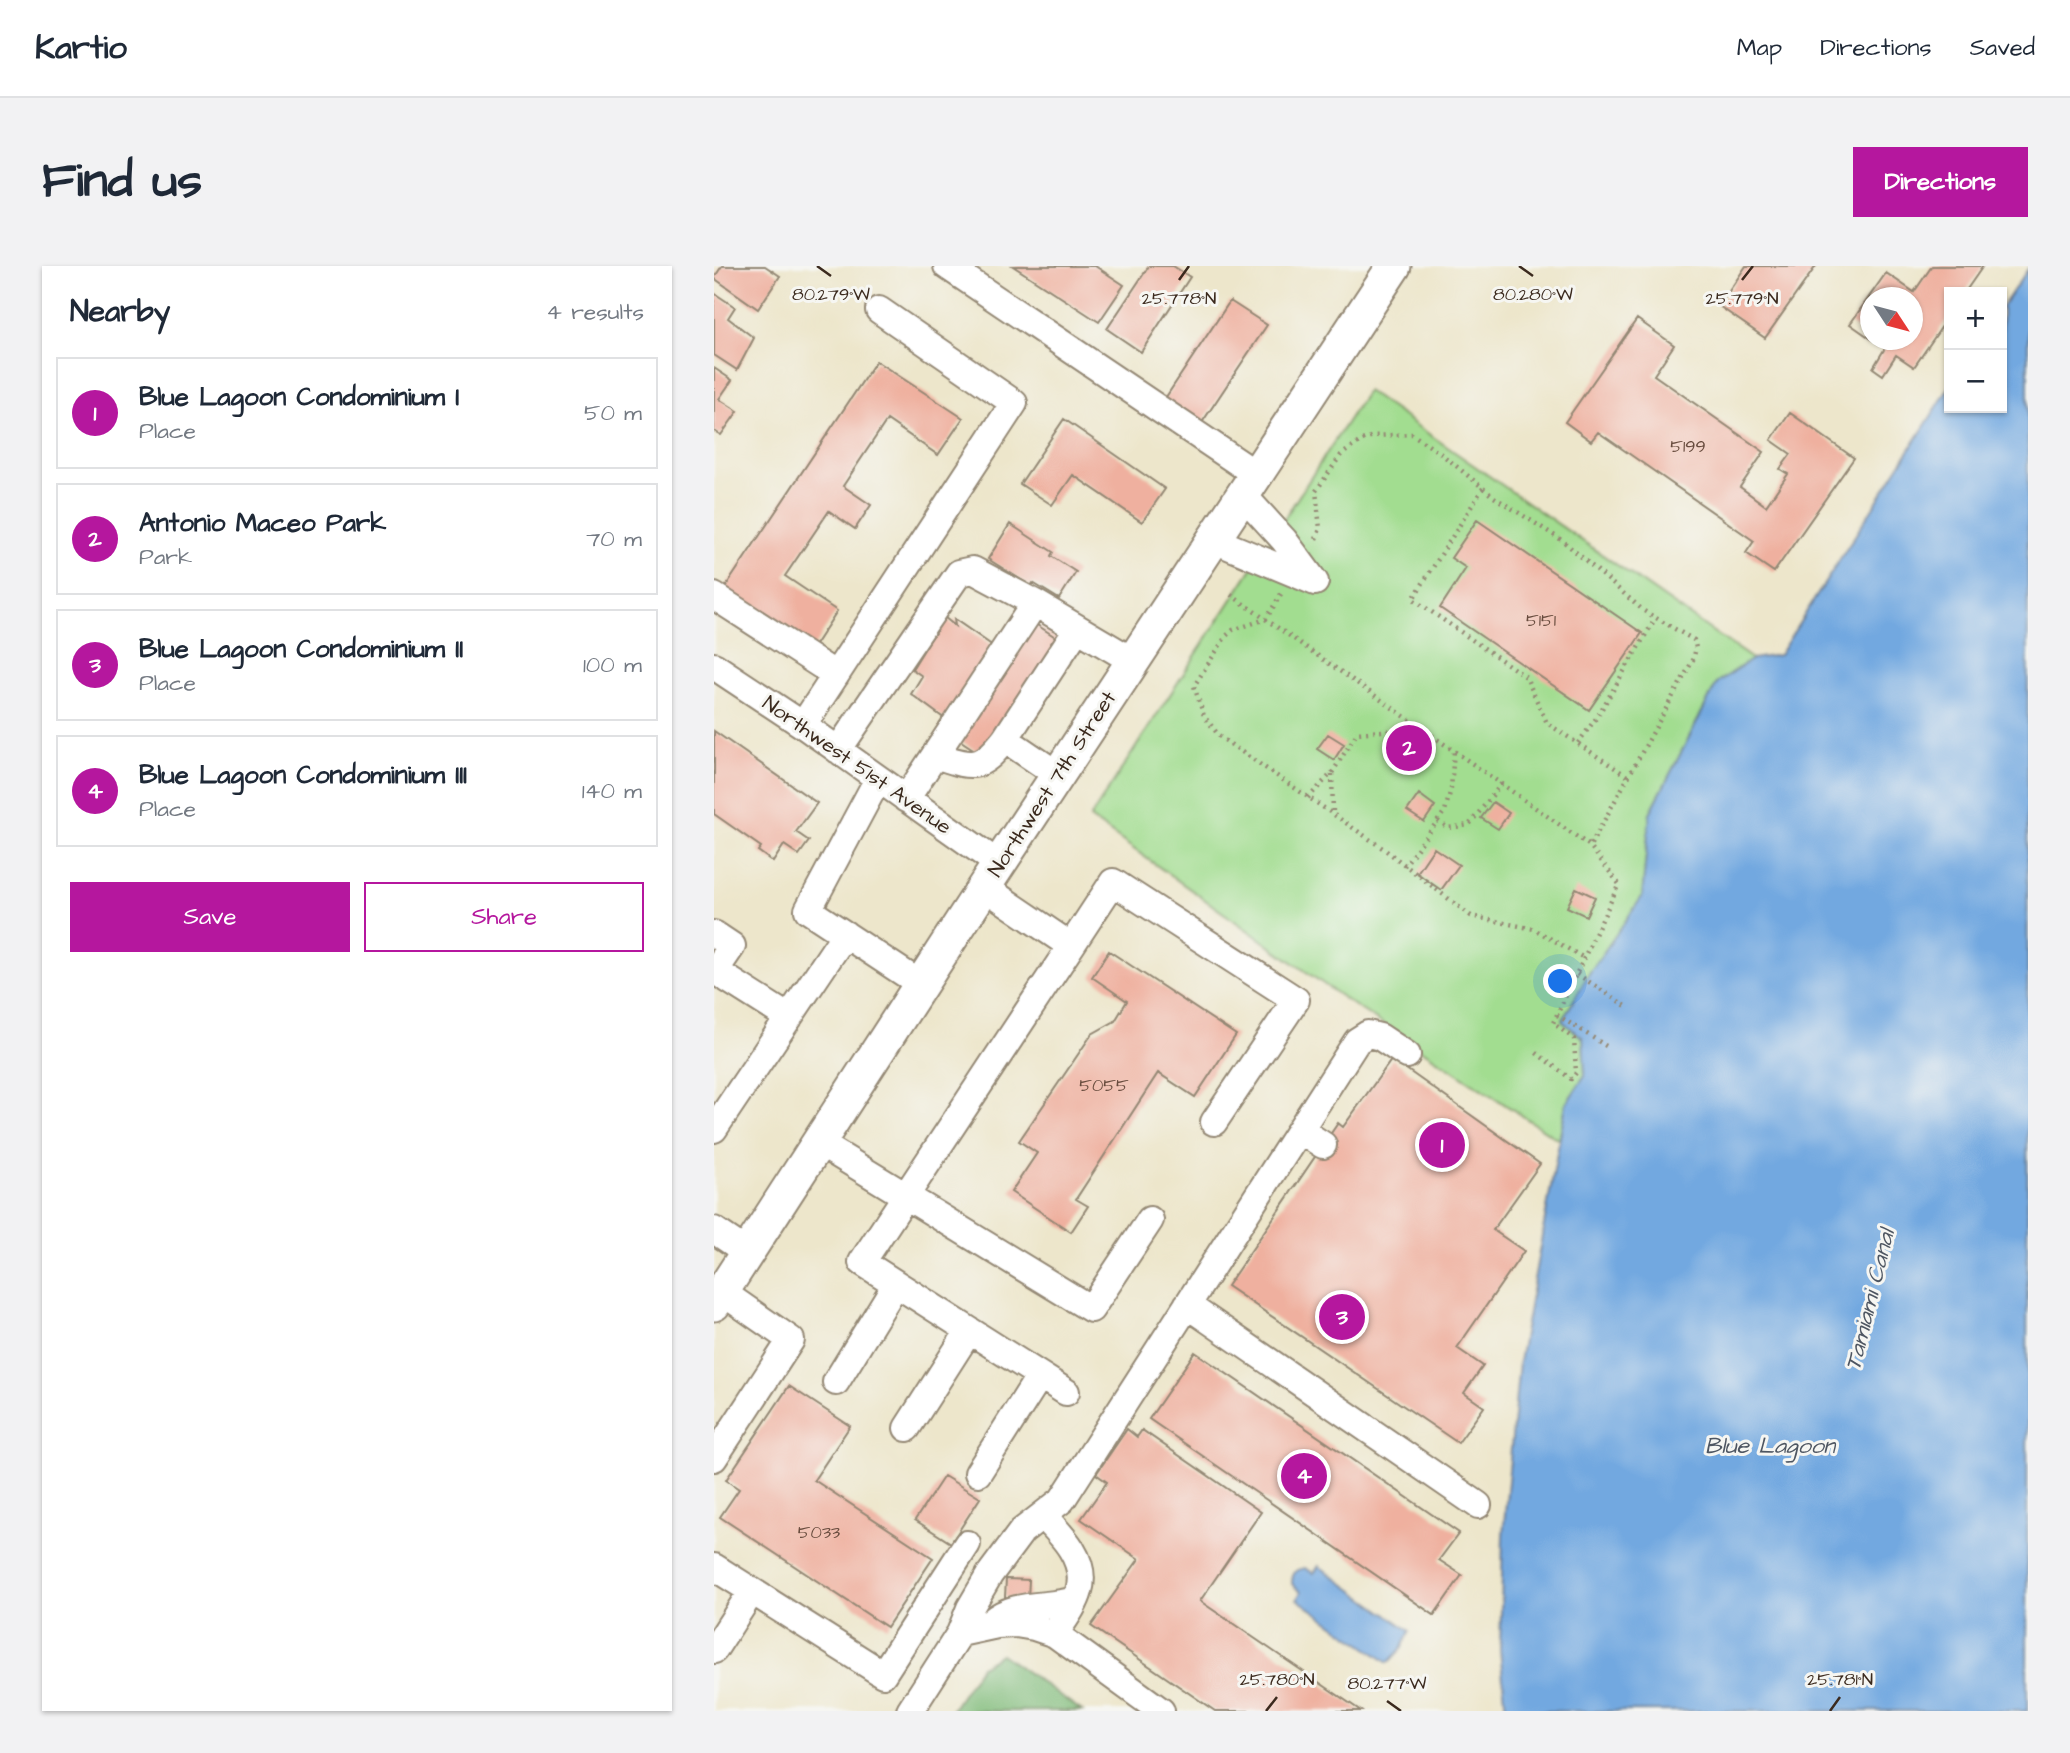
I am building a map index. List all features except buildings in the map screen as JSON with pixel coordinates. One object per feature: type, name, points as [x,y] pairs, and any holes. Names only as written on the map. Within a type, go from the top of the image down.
[{"type":"main road","name":"Northwest 7th Street","points":[[718,1298],[1058,775],[1394,266]]},
{"type":"street","points":[[947,266],[1250,485],[1297,567]]},
{"type":"street","points":[[803,725],[1014,403],[879,310]]},
{"type":"street","points":[[1214,540],[1297,567]]},
{"type":"street","points":[[838,750],[959,573],[973,570],[1133,661]]},
{"type":"street","points":[[714,596],[836,675]]},
{"type":"street","points":[[906,799],[1035,603]]},
{"type":"street","points":[[935,755],[967,765],[985,761],[1005,740],[1077,629]]},
{"type":"street","name":"Northwest 51st Avenue","points":[[714,666],[803,725],[906,799],[1071,946]]},
{"type":"street","points":[[1005,740],[1058,775]]},
{"type":"street","points":[[878,779],[808,910],[922,985]]},
{"type":"street","points":[[1066,1392],[862,1262],[1113,882],[1296,1000],[1214,1122]]},
{"type":"street","points":[[714,934],[732,946],[715,972],[789,1018]]},
{"type":"street","points":[[714,1129],[845,934]]},
{"type":"street","points":[[972,1630],[970,1608],[990,1574],[1022,1531],[1062,1500],[1357,1041],[1368,1034],[1380,1037],[1407,1055]]},
{"type":"street","points":[[1300,1130],[1323,1145]]},
{"type":"street","points":[[820,1143],[1091,1309],[1150,1220]]},
{"type":"street","points":[[714,1230],[748,1253]]},
{"type":"street","points":[[836,1382],[896,1284]]},
{"type":"street","points":[[714,1458],[791,1340],[718,1298]]},
{"type":"street","points":[[1187,1305],[1478,1505]]},
{"type":"street","points":[[907,1428],[970,1331]]},
{"type":"street","points":[[978,1474],[1039,1377]]},
{"type":"street","points":[[1043,1516],[1064,1537],[1078,1562],[1082,1576],[1079,1592],[1055,1634]]},
{"type":"street","points":[[714,1567],[883,1674],[967,1544]]},
{"type":"street","points":[[714,1650],[752,1591]]},
{"type":"street","points":[[910,1711],[972,1630],[1007,1610],[1075,1600]]},
{"type":"street","points":[[972,1630],[1016,1624],[1055,1634],[1161,1711]]},
{"type":"path","points":[[1584,958],[1534,929],[1471,916],[1384,849],[1220,737],[1204,716],[1194,685],[1199,675],[1233,630],[1266,619],[1319,534],[1317,491],[1341,455],[1362,440],[1373,436],[1412,434],[1483,488],[1563,541],[1655,619],[1694,640],[1696,648],[1693,660],[1590,846]]},
{"type":"path","points":[[1483,488],[1413,599],[1526,677],[1548,723],[1627,776]]},
{"type":"path","points":[[1231,595],[1590,846],[1619,884],[1553,1023],[1574,1039],[1576,1073],[1571,1079],[1535,1052]]},
{"type":"path","points":[[1578,743],[1597,718],[1655,619]]},
{"type":"path","points":[[1308,798],[1332,772],[1357,733],[1422,727]]},
{"type":"path","points":[[1404,866],[1445,811],[1451,789],[1454,750]]},
{"type":"path","points":[[1332,772],[1333,815]]},
{"type":"path","points":[[1438,820],[1448,828],[1469,825],[1502,783]]},
{"type":"path","points":[[1577,974],[1629,1008]]},
{"type":"path","points":[[1557,1014],[1606,1046]]},
{"type":"green space","points":[[1367,391],[1752,659],[1717,683],[1650,813],[1642,897],[1588,975],[1562,1021],[1583,1038],[1585,1075],[1566,1104],[1559,1140],[1346,1000],[1090,818]]},
{"type":"green space","points":[[1001,1654],[1082,1711],[951,1711],[981,1666]]},
{"type":"water","name":"Blue Lagoon","points":[[2028,269],[2027,1711],[1506,1711],[1500,1649],[1503,1535],[1519,1362],[1566,1104],[1585,1075],[1583,1038],[1562,1021],[1588,975],[1642,897],[1650,813],[1717,683],[1752,659],[1779,655],[1944,396],[1944,413],[2007,413],[2007,300]]},
{"type":"water","points":[[1319,1566],[1410,1631],[1401,1649],[1388,1663],[1297,1599],[1301,1592],[1292,1584],[1295,1573],[1305,1568],[1314,1573]]},
{"type":"place","name":"Antonio Maceo Park","points":[[1409,748]]},
{"type":"place","name":"Blue Lagoon Condominium I","points":[[1442,1145]]},
{"type":"place","name":"Blue Lagoon Condominium II","points":[[1342,1317]]},
{"type":"place","name":"Blue Lagoon Condominium III","points":[[1304,1476]]},
{"type":"water label","name":"Tamiami Canal","points":[[1870,1300]]}]
